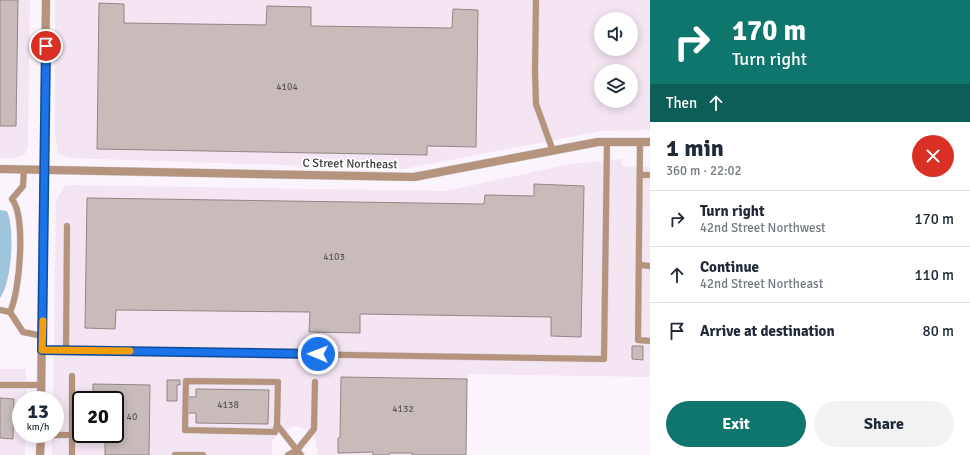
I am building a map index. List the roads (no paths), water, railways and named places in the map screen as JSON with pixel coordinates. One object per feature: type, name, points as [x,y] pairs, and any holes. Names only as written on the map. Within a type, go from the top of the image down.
[{"type":"street","points":[[42,391],[46,170],[46,0]]},
{"type":"street","name":"C Street Northeast","points":[[0,169],[414,178],[598,142],[650,142]]},
{"type":"street","points":[[40,455],[41,443]]},
{"type":"lane","points":[[536,0],[536,104],[553,151]]},
{"type":"lane","points":[[42,350],[604,359],[608,142]]},
{"type":"lane","points":[[640,142],[638,340],[650,341]]},
{"type":"lane","points":[[10,312],[19,280],[19,219],[17,205],[12,199],[23,186],[24,169]]},
{"type":"lane","points":[[640,175],[650,175]]},
{"type":"lane","points":[[66,350],[67,226]]},
{"type":"lane","points":[[639,265],[650,266]]},
{"type":"lane","points":[[0,310],[10,312],[23,332],[43,336]]},
{"type":"lane","points":[[72,376],[72,391]]},
{"type":"lane","points":[[277,425],[275,432],[185,430],[186,381],[278,382],[277,425],[298,453]]},
{"type":"lane","points":[[288,455],[298,453],[314,429],[314,382]]},
{"type":"lane","points":[[0,385],[42,385]]},
{"type":"lane","points":[[64,435],[72,435]]},
{"type":"lane","points":[[72,443],[72,455]]},
{"type":"lane","points":[[175,454],[203,455]]},
{"type":"water","points":[[0,210],[7,211],[9,219],[11,230],[11,255],[7,280],[0,298]]}]
